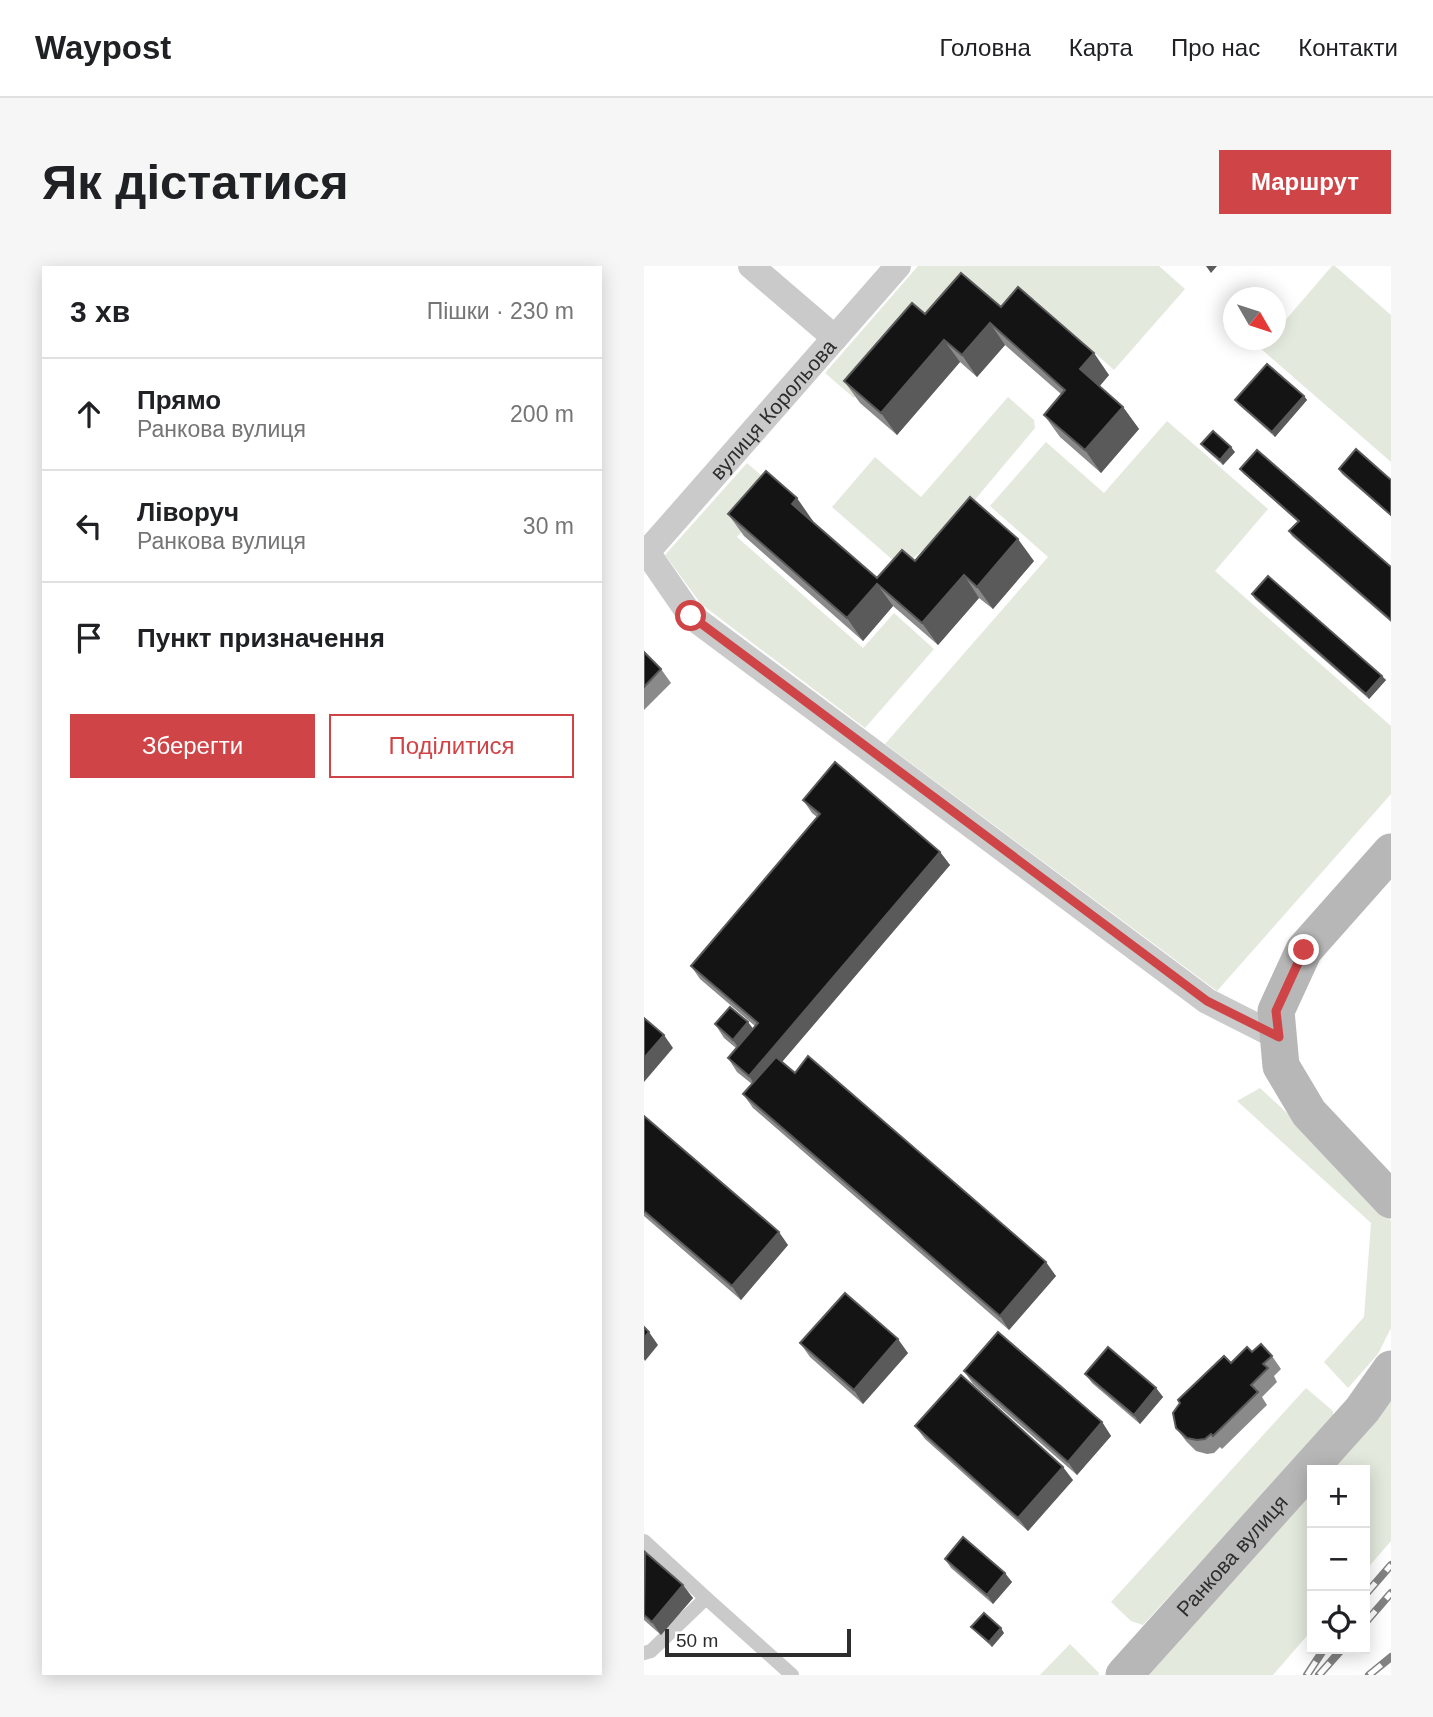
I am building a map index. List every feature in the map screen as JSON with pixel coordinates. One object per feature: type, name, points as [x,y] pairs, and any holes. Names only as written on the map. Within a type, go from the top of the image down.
[{"type":"street","points":[[751,266],[835,338]]},
{"type":"street","name":"вулиця Корольова","points":[[646,549],[898,266]]},
{"type":"street","points":[[646,549],[691,616],[1207,1001],[1279,1037]]},
{"type":"street","points":[[1391,852],[1304,950],[1276,1011],[1281,1066],[1309,1113],[1391,1200]]},
{"type":"street","name":"Ранкова вулиця","points":[[1124,1675],[1362,1410],[1391,1369]]},
{"type":"lane","points":[[644,1541],[792,1675]]},
{"type":"lane","points":[[644,1653],[651,1650],[706,1598]]},
{"type":"shaded area","points":[[918,266],[1159,266],[1185,289],[1114,370],[1034,299],[1016,319],[976,285],[940,326],[927,315],[854,398],[825,373]]},
{"type":"shaded area","points":[[1332,266],[1391,315],[1391,462],[1262,350],[1286,350],[1286,319]]},
{"type":"shaded area","points":[[1008,397],[1034,420],[1035,428],[953,526],[912,559],[895,562],[832,507],[875,457],[921,497]]},
{"type":"shaded area","points":[[1167,421],[1268,509],[1215,571],[1391,726],[1391,794],[1217,991],[885,744],[1048,557],[990,506],[1046,442],[1104,493]]},
{"type":"shaded area","points":[[747,463],[778,490],[737,537],[863,648],[894,613],[934,649],[865,728],[701,604],[665,555]]},
{"type":"shaded area","points":[[1260,1088],[1374,1194],[1391,1221],[1391,1328],[1378,1354],[1348,1388],[1324,1362],[1364,1317],[1371,1223],[1237,1101]]},
{"type":"shaded area","points":[[1306,1388],[1333,1411],[1333,1417],[1143,1625],[1131,1621],[1111,1602]]},
{"type":"shaded area","points":[[1391,1396],[1391,1541],[1370,1565],[1370,1465],[1330,1465]]},
{"type":"shaded area","points":[[1307,1491],[1307,1636],[1273,1675],[1145,1675]]},
{"type":"shaded area","points":[[1070,1644],[1098,1675],[1040,1675]]},
{"type":"building","points":[[961,273],[1001,307],[1018,287],[1094,353],[1080,369],[1123,407],[1085,450],[1044,415],[1065,390],[990,323],[962,355],[944,340],[881,413],[844,381],[912,303],[925,314]]},
{"type":"building","points":[[1267,364],[1304,396],[1272,432],[1235,400]]},
{"type":"building","points":[[1213,431],[1231,447],[1220,460],[1201,444]]},
{"type":"building","points":[[1356,449],[1391,480],[1391,515],[1339,469]]},
{"type":"building","points":[[1257,450],[1391,567],[1391,620],[1289,531],[1299,521],[1240,469]]},
{"type":"building","points":[[766,471],[797,498],[792,504],[877,578],[902,550],[915,561],[970,497],[1018,539],[977,587],[964,575],[922,623],[877,584],[847,618],[728,514]]},
{"type":"building","points":[[1268,576],[1382,676],[1366,694],[1252,594]]},
{"type":"building","points":[[644,652],[661,669],[644,687]]},
{"type":"building","points":[[835,762],[940,852],[749,1076],[728,1058],[758,1023],[691,966],[820,814],[803,800]]},
{"type":"building","points":[[730,1007],[748,1022],[733,1040],[715,1024]]},
{"type":"building","points":[[644,1018],[664,1035],[644,1058]]},
{"type":"building","points":[[808,1056],[1046,1262],[1000,1316],[743,1094],[776,1057],[795,1073]]},
{"type":"building","points":[[644,1116],[779,1232],[732,1286],[644,1211]]},
{"type":"building","points":[[845,1293],[898,1339],[854,1390],[800,1343]]},
{"type":"building","points":[[998,1332],[1102,1422],[1068,1462],[964,1371]]},
{"type":"building","points":[[1261,1344],[1272,1356],[1263,1364],[1268,1368],[1251,1385],[1258,1392],[1213,1436],[1211,1434],[1205,1439],[1197,1440],[1187,1438],[1176,1428],[1173,1413],[1180,1403],[1178,1400],[1224,1356],[1231,1363],[1247,1347],[1252,1352]]},
{"type":"building","points":[[1108,1347],[1156,1388],[1134,1415],[1085,1374]]},
{"type":"building","points":[[961,1375],[1063,1467],[1018,1518],[915,1426]]},
{"type":"building","points":[[963,1537],[1005,1573],[987,1595],[945,1559]]},
{"type":"building","points":[[645,1552],[683,1585],[652,1622],[644,1615]]},
{"type":"building","points":[[984,1613],[1001,1628],[989,1642],[971,1627]]},
{"type":"railway","points":[[1368,1591],[1391,1565]]},
{"type":"railway","points":[[1370,1617],[1391,1593]]},
{"type":"railway","points":[[1307,1675],[1321,1654]]},
{"type":"railway","points":[[1319,1675],[1338,1654]]},
{"type":"railway","points":[[1369,1675],[1391,1657]]},
{"type":"route","points":[[691,616],[1207,1001],[1279,1037],[1276,1011],[1304,950]]}]
